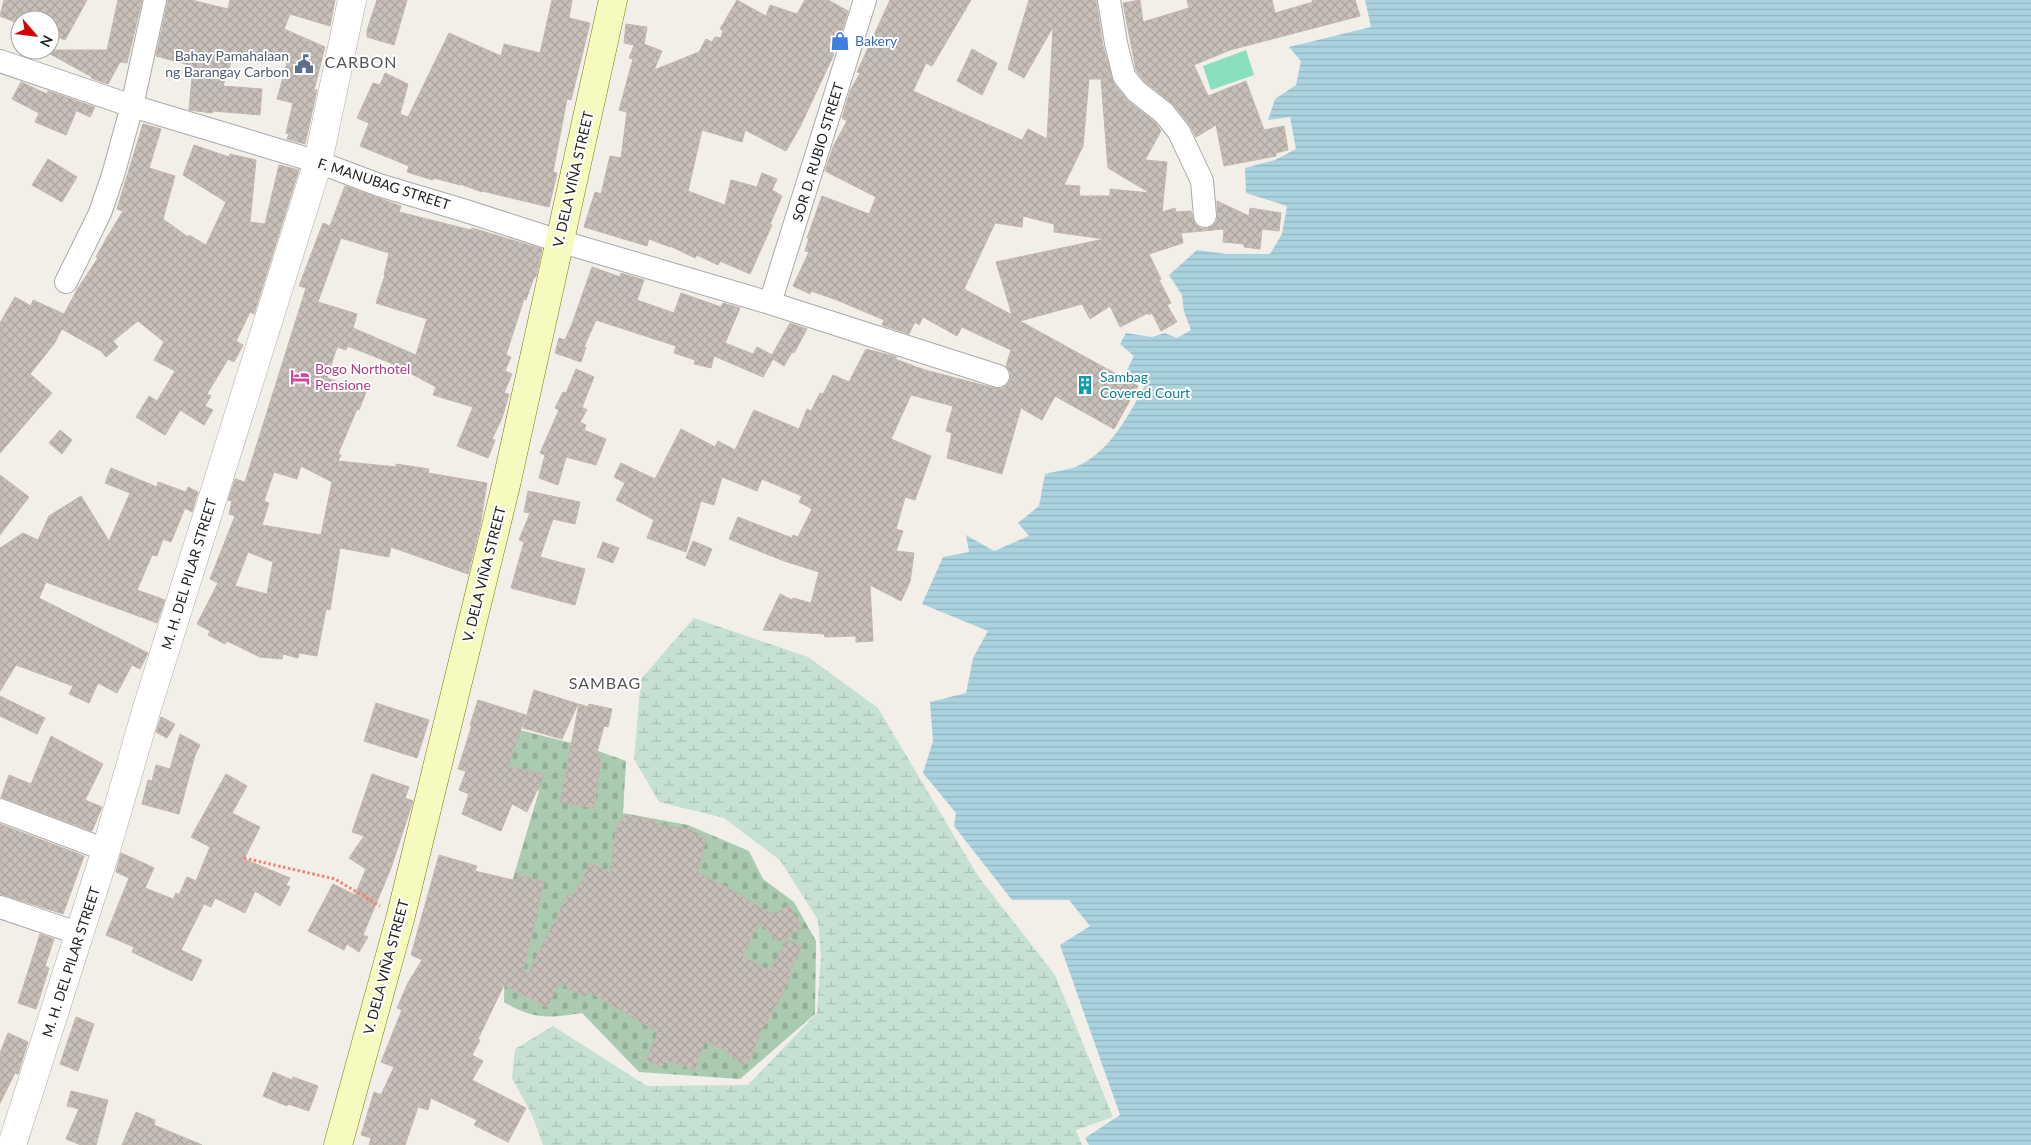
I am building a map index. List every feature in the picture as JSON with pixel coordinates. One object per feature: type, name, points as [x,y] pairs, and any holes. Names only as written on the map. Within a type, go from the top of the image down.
[{"type":"main road","name":"V. DELA VIÑA STREET","points":[[338,1145],[400,919],[506,485],[558,241],[613,0]]},
{"type":"street","points":[[66,282],[100,213],[114,175],[132,106],[155,0]]},
{"type":"street","name":"M. H. DEL PILAR STREET","points":[[12,1145],[80,934],[147,708],[318,162],[352,0]]},
{"type":"street","name":"SOR D. RUBIO STREET","points":[[770,303],[865,0]]},
{"type":"street","points":[[1109,0],[1124,76],[1136,91],[1164,113],[1179,132],[1202,182],[1204,216]]},
{"type":"street","name":"F. MANUBAG STREET","points":[[1,64],[318,162],[379,185],[558,241],[770,303],[998,376]]},
{"type":"street","points":[[0,810],[106,850]]},
{"type":"street","points":[[0,907],[80,934]]},
{"type":"path","points":[[244,858],[335,879],[400,919]]},
{"type":"green space","points":[[1246,50],[1254,75],[1211,90],[1203,66]]},
{"type":"green space","points":[[694,618],[808,657],[878,708],[978,876],[1055,975],[1113,1117],[1076,1130],[1082,1145],[543,1145],[532,1115],[512,1078],[515,1049],[553,1026],[647,1086],[748,1085],[817,1013],[821,956],[818,920],[780,860],[724,818],[659,802],[634,759],[641,679]]},
{"type":"green space","points":[[484,721],[587,747],[626,761],[623,813],[688,825],[749,851],[763,879],[794,902],[816,941],[815,1014],[740,1079],[639,1072],[582,1013],[560,1016],[533,1015],[504,1002],[506,902],[539,791],[474,772]]},
{"type":"water","points":[[1365,0],[2031,0],[2031,1145],[1089,1145],[1085,1138],[1120,1115],[1060,945],[1090,926],[1069,900],[1012,900],[954,826],[956,813],[923,773],[933,741],[930,702],[966,693],[973,658],[988,631],[922,604],[943,557],[969,552],[966,535],[994,551],[1029,536],[1018,523],[1039,506],[1045,474],[1080,465],[1092,458],[1102,450],[1119,430],[1146,384],[1127,370],[1134,356],[1120,344],[1126,333],[1152,337],[1165,333],[1177,338],[1191,330],[1184,312],[1182,295],[1169,275],[1197,250],[1226,254],[1270,254],[1282,234],[1287,206],[1246,193],[1245,168],[1275,160],[1296,149],[1290,117],[1268,120],[1275,99],[1296,85],[1301,61],[1289,47],[1371,27]]},
{"type":"building","points":[[4,0],[87,0],[65,40],[60,38],[60,10],[10,10],[10,20],[0,16]]},
{"type":"building","points":[[118,0],[142,0],[127,63],[120,62],[108,84],[91,78],[60,59],[60,50],[107,50]]},
{"type":"building","points":[[168,0],[191,0],[228,9],[230,0],[335,0],[330,26],[290,14],[284,29],[325,47],[314,90],[317,90],[305,144],[287,139],[289,134],[286,133],[293,103],[277,99],[287,63],[234,53],[223,86],[262,89],[260,115],[189,110],[193,66],[156,56]]},
{"type":"building","points":[[377,0],[407,0],[394,45],[367,37],[367,30]]},
{"type":"building","points":[[552,0],[572,0],[569,18],[590,23],[571,100],[567,99],[553,172],[557,173],[549,207],[482,192],[460,184],[434,178],[433,180],[407,172],[409,166],[360,146],[369,123],[357,118],[373,83],[380,85],[385,73],[408,84],[400,114],[408,117],[449,33],[501,56],[504,44],[540,53]]},
{"type":"building","points":[[737,0],[766,16],[770,5],[797,14],[805,0],[828,0],[848,11],[838,43],[832,53],[834,54],[800,127],[786,151],[745,130],[742,142],[702,130],[688,191],[725,205],[731,180],[757,187],[762,173],[777,179],[772,190],[782,196],[770,224],[772,225],[750,274],[720,261],[718,265],[697,255],[695,258],[670,246],[649,239],[647,246],[584,227],[595,192],[601,194],[610,156],[621,158],[627,112],[619,110],[633,59],[629,58],[634,45],[624,43],[626,24],[647,27],[644,44],[662,51],[654,70],[699,52],[706,39],[712,42],[715,37],[721,38],[723,30],[720,29]]},
{"type":"building","points":[[890,0],[971,0],[932,66],[926,63],[913,91],[1022,140],[1028,129],[1047,139],[1053,27],[1024,78],[1008,69],[1029,0],[1096,0],[1103,46],[1114,84],[1128,101],[1155,122],[1161,131],[1145,160],[1167,162],[1162,212],[1175,208],[1176,212],[1191,211],[1195,224],[1200,228],[1206,229],[1213,226],[1217,221],[1217,201],[1249,216],[1250,208],[1281,213],[1279,231],[1262,229],[1260,249],[1244,247],[1244,244],[1223,242],[1224,229],[1181,233],[1183,243],[1149,254],[1161,279],[1159,280],[1171,303],[1167,305],[1177,322],[1161,331],[1152,313],[1149,315],[1148,313],[1120,327],[1110,306],[1090,319],[1082,304],[1020,321],[1138,386],[1114,429],[1055,396],[1042,420],[1021,408],[1002,474],[947,458],[952,433],[946,431],[953,406],[911,395],[891,439],[931,456],[915,500],[905,497],[896,529],[903,531],[896,551],[914,553],[910,582],[901,601],[870,585],[873,641],[856,642],[856,636],[825,637],[824,634],[763,630],[780,594],[792,600],[793,598],[811,603],[819,572],[784,561],[729,539],[738,517],[792,538],[793,535],[798,537],[812,509],[799,502],[802,496],[762,479],[757,491],[722,477],[714,505],[701,501],[686,552],[647,538],[654,520],[616,500],[625,483],[614,477],[621,463],[655,479],[681,429],[715,447],[718,441],[735,450],[754,410],[799,429],[807,409],[811,411],[820,393],[823,394],[833,375],[849,382],[866,349],[897,357],[895,359],[925,370],[994,388],[1001,389],[1010,380],[1011,373],[1006,366],[1011,350],[962,327],[957,336],[923,317],[919,325],[915,322],[909,334],[882,325],[884,320],[837,300],[811,291],[810,294],[793,286],[809,252],[805,251],[809,238],[807,238],[822,196],[869,214],[876,197],[825,171],[833,147],[847,121],[842,118],[850,91],[860,73],[857,72]],"holes":[[[1089,79],[1101,79],[1108,168],[1150,193],[1110,189],[1110,196],[1079,196],[1080,186],[1064,185],[1083,146]],[[1023,216],[1054,224],[1054,232],[1104,239],[996,262],[1012,315],[964,289],[995,223],[1022,227]]]},
{"type":"building","points":[[1140,0],[1143,22],[1189,8],[1187,0],[1272,0],[1275,13],[1313,2],[1312,0],[1355,0],[1360,16],[1230,50],[1194,65],[1208,96],[1246,81],[1264,130],[1284,126],[1288,150],[1276,153],[1276,156],[1224,166],[1216,125],[1196,137],[1189,124],[1174,105],[1145,82],[1136,70],[1123,3]]},
{"type":"building","points":[[972,49],[997,63],[982,95],[957,81]]},
{"type":"building","points":[[21,82],[47,94],[48,91],[80,102],[66,135],[35,122],[39,113],[12,99]]},
{"type":"building","points":[[80,102],[95,107],[90,117],[77,111]]},
{"type":"building","points":[[143,124],[161,129],[149,168],[175,176],[163,219],[188,237],[189,235],[206,245],[226,202],[183,175],[194,145],[229,157],[230,154],[256,160],[250,222],[265,224],[279,165],[299,170],[254,314],[250,312],[236,341],[243,345],[234,362],[228,359],[207,394],[211,396],[205,406],[213,410],[204,425],[180,410],[165,435],[136,417],[149,396],[157,401],[175,371],[154,360],[164,342],[138,321],[113,341],[118,347],[106,357],[101,351],[62,329],[54,344],[30,374],[52,393],[0,453],[0,323],[15,297],[31,306],[33,300],[64,314],[78,288],[98,258],[96,257],[123,211],[117,209]]},
{"type":"building","points":[[48,159],[77,177],[62,202],[32,185]]},
{"type":"building","points":[[345,186],[401,206],[399,212],[471,230],[472,228],[542,249],[536,277],[534,277],[526,300],[524,299],[506,355],[511,357],[505,371],[512,374],[504,393],[509,394],[502,418],[492,439],[495,440],[488,458],[457,446],[473,407],[433,395],[436,387],[393,364],[348,346],[346,350],[337,347],[327,378],[366,392],[338,454],[341,455],[338,461],[396,467],[396,464],[429,469],[428,473],[487,483],[480,526],[468,574],[391,547],[389,557],[340,548],[330,610],[326,609],[317,656],[299,653],[298,658],[283,654],[282,659],[260,657],[227,641],[225,644],[208,635],[210,631],[197,624],[218,583],[210,579],[235,516],[229,514],[232,501],[228,500],[235,479],[245,482],[306,288],[299,286],[323,223],[330,226]],"holes":[[[341,238],[389,253],[385,275],[376,303],[427,319],[416,355],[353,328],[357,314],[318,302]],[[301,466],[332,482],[321,535],[262,525],[269,503],[264,501],[274,472],[297,479]],[[248,552],[273,562],[267,594],[235,586]]]},
{"type":"building","points":[[592,267],[620,277],[621,273],[644,280],[637,300],[674,313],[681,293],[721,307],[723,303],[740,308],[725,343],[753,354],[757,347],[772,355],[790,323],[807,329],[794,353],[792,352],[784,366],[773,359],[763,377],[714,356],[711,368],[694,364],[695,360],[674,353],[676,346],[596,320],[584,347],[586,347],[581,362],[555,353],[559,338],[565,340],[572,324]]},
{"type":"building","points":[[576,369],[594,377],[582,407],[587,410],[580,422],[586,425],[584,430],[606,439],[596,465],[566,457],[558,485],[539,478],[545,455],[540,453],[559,410],[555,408],[563,392],[566,393]]},
{"type":"building","points":[[60,430],[72,440],[62,454],[49,443]]},
{"type":"building","points":[[111,468],[157,487],[158,482],[186,492],[188,487],[198,492],[192,512],[185,508],[171,542],[163,539],[157,556],[152,555],[137,590],[165,600],[157,623],[46,582],[39,598],[148,653],[140,669],[132,665],[117,693],[98,683],[89,703],[69,694],[73,686],[16,665],[0,691],[0,548],[23,533],[38,540],[49,516],[81,496],[109,541],[130,493],[105,483]]},
{"type":"building","points":[[0,475],[29,497],[0,535]]},
{"type":"building","points":[[528,491],[580,502],[575,524],[553,519],[540,557],[585,569],[575,605],[511,588],[524,542],[519,540],[530,513],[524,512]]},
{"type":"building","points":[[693,541],[712,549],[705,566],[686,558]]},
{"type":"building","points":[[603,542],[619,548],[613,563],[597,557]]},
{"type":"building","points":[[534,690],[578,704],[562,739],[523,728]]},
{"type":"building","points":[[0,696],[45,718],[37,734],[0,716]]},
{"type":"building","points":[[478,700],[526,715],[508,766],[544,775],[527,812],[512,804],[501,831],[462,814],[469,794],[459,790],[466,771],[458,769]]},
{"type":"building","points":[[376,703],[429,720],[417,758],[364,741]]},
{"type":"building","points":[[579,704],[588,707],[589,704],[612,709],[608,727],[604,726],[596,756],[601,757],[594,808],[560,802]]},
{"type":"building","points":[[161,717],[175,724],[167,738],[156,732]]},
{"type":"building","points":[[180,734],[200,745],[195,755],[179,814],[142,804],[148,780],[152,781],[156,765],[170,769]]},
{"type":"building","points":[[51,736],[103,764],[85,800],[102,807],[92,831],[1,797],[9,775],[31,784]]},
{"type":"building","points":[[226,774],[247,786],[232,813],[260,827],[244,859],[290,878],[286,885],[290,887],[280,906],[255,891],[245,913],[215,898],[211,907],[204,904],[181,950],[202,960],[192,981],[132,952],[134,947],[106,935],[129,878],[116,872],[121,853],[146,864],[154,868],[145,888],[173,899],[176,893],[179,895],[187,877],[196,881],[210,847],[191,837]]},
{"type":"building","points":[[372,774],[409,787],[405,798],[413,801],[391,868],[363,935],[368,937],[359,952],[347,944],[344,950],[308,931],[333,884],[355,895],[366,869],[349,858],[364,836],[352,832]]},
{"type":"building","points":[[624,815],[656,821],[655,824],[695,830],[694,835],[706,837],[698,873],[728,888],[773,915],[789,905],[802,928],[779,942],[759,922],[742,956],[770,971],[787,939],[802,947],[789,970],[792,972],[779,1000],[758,1036],[753,1050],[755,1052],[744,1066],[729,1053],[705,1040],[695,1070],[665,1060],[662,1067],[646,1060],[658,1032],[588,991],[585,997],[559,983],[547,1007],[504,985],[472,1055],[483,1061],[472,1080],[526,1108],[508,1142],[474,1125],[477,1120],[431,1098],[428,1110],[418,1107],[405,1145],[369,1145],[371,1138],[361,1135],[374,1092],[381,1095],[394,1067],[381,1062],[402,1010],[397,1008],[408,983],[422,960],[411,955],[439,855],[477,866],[475,871],[517,881],[518,875],[544,882],[523,972],[528,974],[568,894],[573,896],[591,863],[610,873],[616,829]]},
{"type":"building","points":[[0,824],[84,856],[63,914],[0,894]]},
{"type":"building","points":[[40,934],[54,939],[45,966],[49,968],[36,1009],[18,1003]]},
{"type":"building","points":[[76,1017],[94,1024],[78,1071],[60,1064]]},
{"type":"building","points":[[8,1033],[28,1042],[18,1074],[15,1073],[0,1103],[0,1053]]},
{"type":"building","points":[[273,1072],[292,1080],[293,1077],[318,1086],[309,1111],[288,1104],[287,1106],[263,1096]]},
{"type":"building","points":[[71,1091],[108,1100],[96,1145],[81,1145],[66,1139],[79,1109],[67,1106]]},
{"type":"building","points":[[136,1112],[155,1120],[154,1125],[202,1145],[122,1145]]},
{"type":"place","name":"Bakery","points":[[840,41]]},
{"type":"place","name":"Bahay Pamahalaan ng Barangay Carbon","points":[[304,64]]},
{"type":"place","name":"Bogo Northotel Pensione","points":[[300,377]]},
{"type":"place","name":"Sambag Covered Court","points":[[1085,385]]},
{"type":"district","name":"CARBON","points":[[361,62]]},
{"type":"district","name":"SAMBAG","points":[[605,683]]}]
